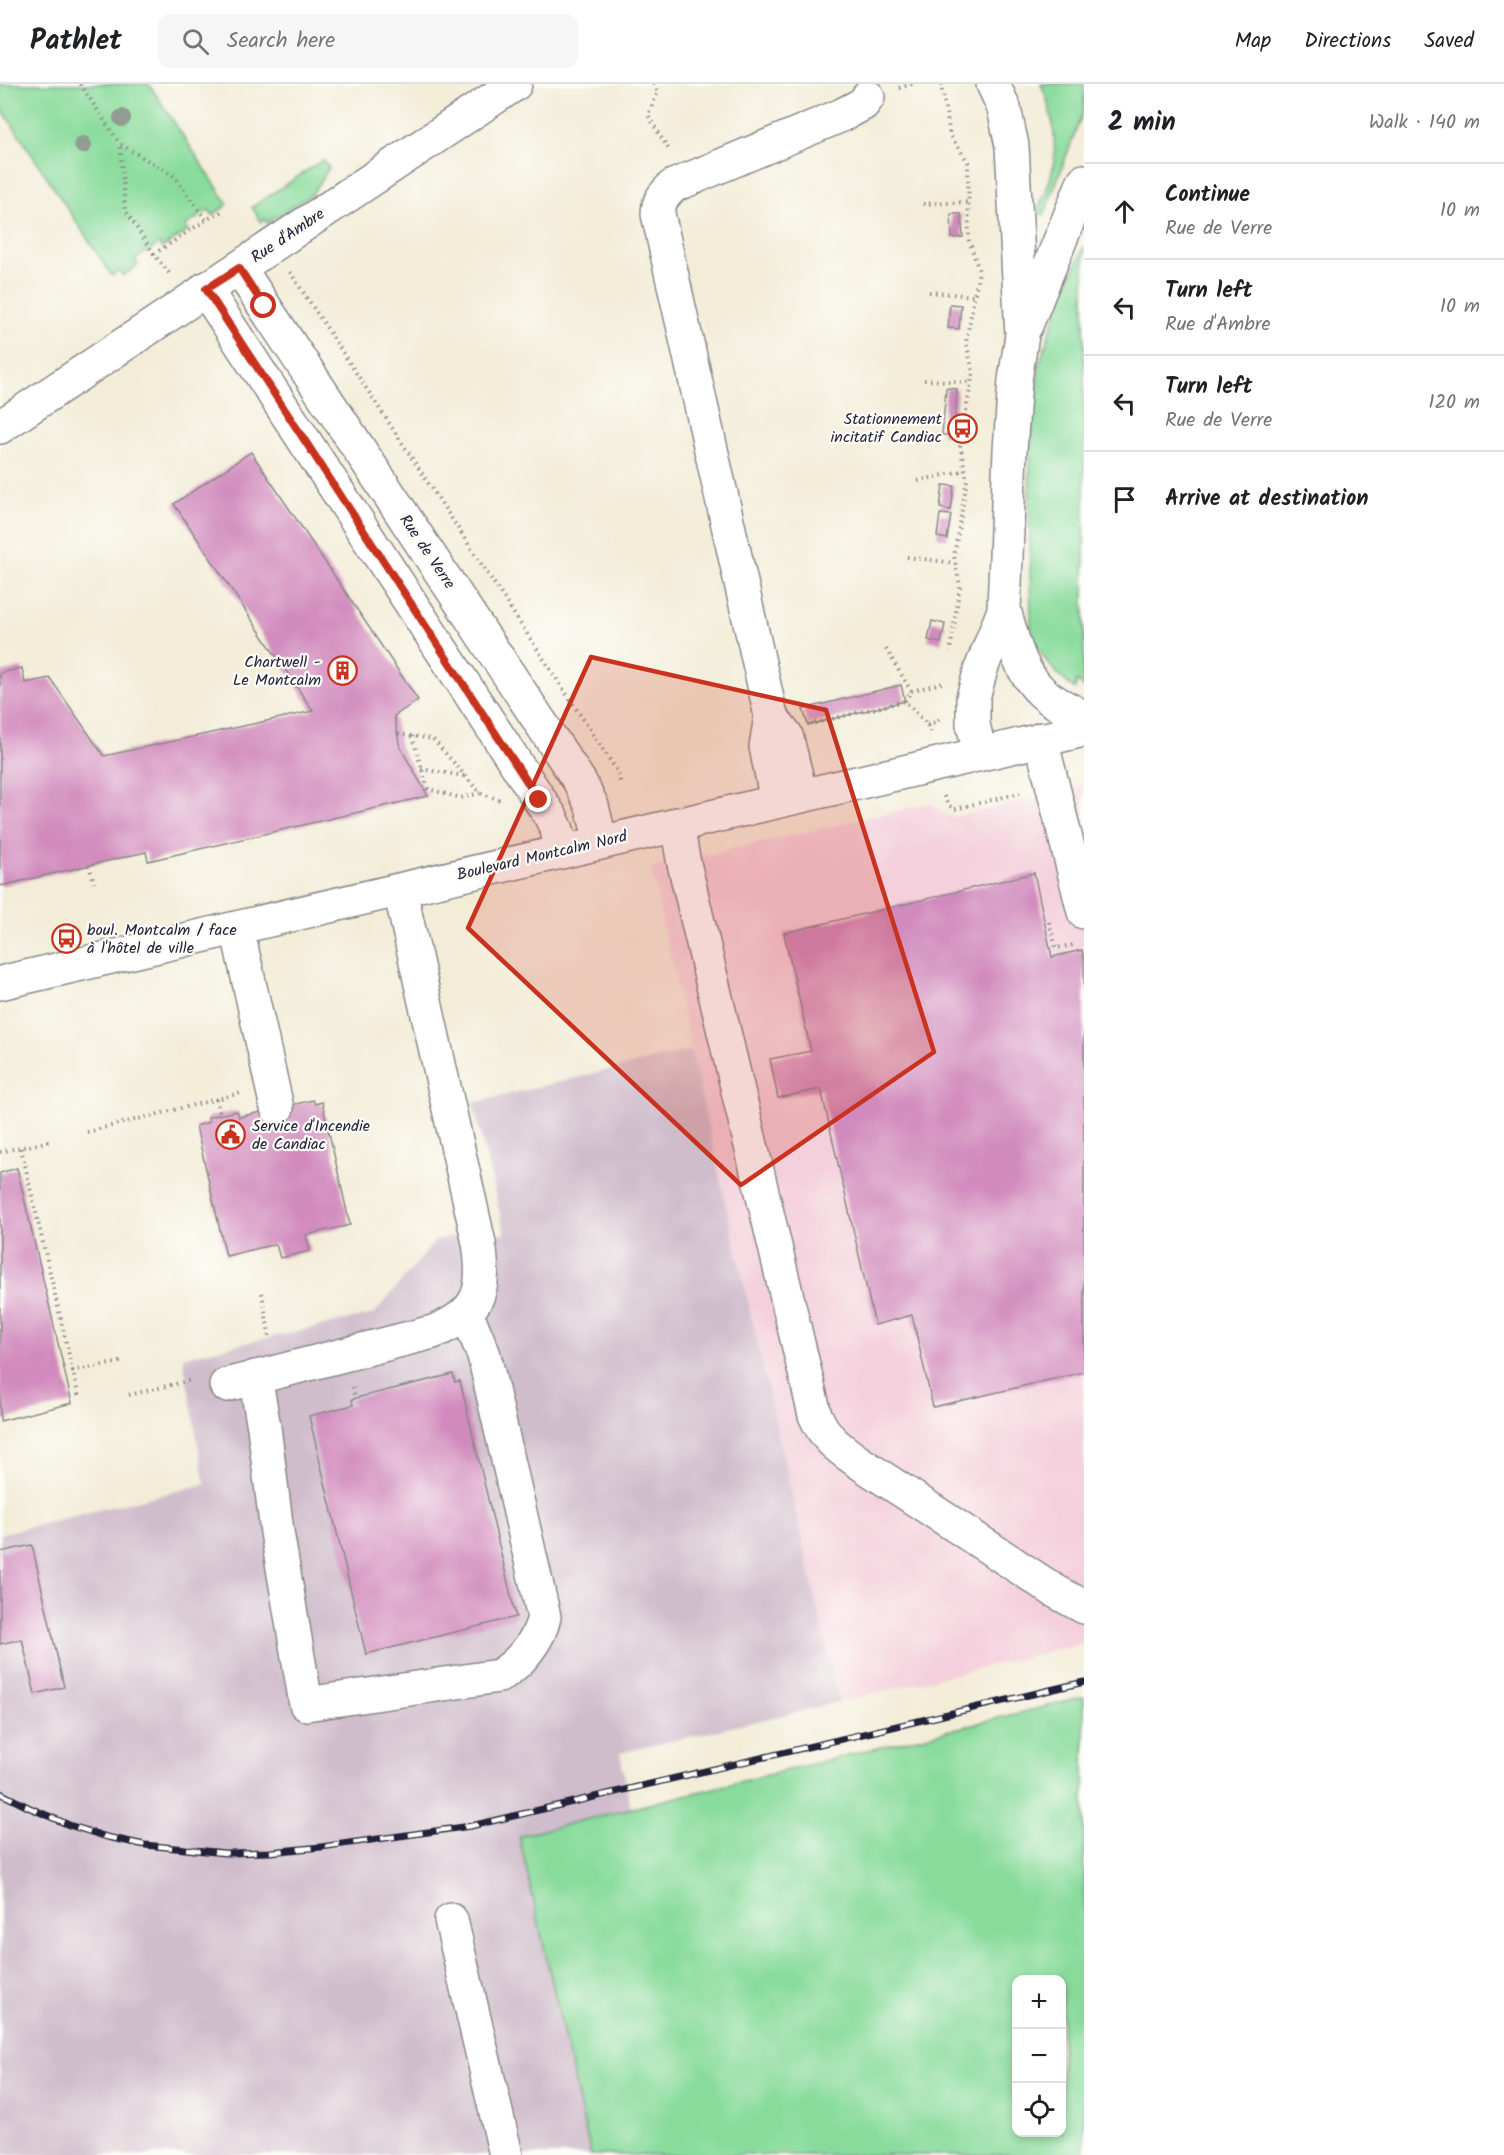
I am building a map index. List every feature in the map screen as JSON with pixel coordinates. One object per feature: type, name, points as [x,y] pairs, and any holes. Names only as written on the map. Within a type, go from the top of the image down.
[{"type":"street","name":"Rue d'Ambre","points":[[0,427],[515,84]]},
{"type":"street","points":[[980,754],[973,724],[974,698],[981,669],[1004,610],[1010,450],[1015,380],[1022,335],[1012,146],[1004,108],[993,84]]},
{"type":"street","points":[[789,798],[766,747],[771,716],[658,206],[662,197],[673,186],[842,115],[863,104],[868,97]]},
{"type":"street","points":[[1022,335],[1084,181]]},
{"type":"street","name":"Rue de Verre","points":[[239,268],[580,782],[592,806],[601,843]]},
{"type":"street","points":[[206,289],[551,817],[562,851]]},
{"type":"street","points":[[1004,610],[1026,673],[1044,694],[1084,717]]},
{"type":"street","name":"Boulevard Montcalm Nord","points":[[0,983],[1084,730]]},
{"type":"street","points":[[1041,739],[1080,878],[1084,912]]},
{"type":"street","points":[[677,824],[683,859],[812,1404],[822,1431],[834,1445],[861,1464],[1055,1591],[1084,1607]]},
{"type":"street","points":[[400,890],[479,1243],[482,1280],[473,1304],[464,1316],[450,1325],[433,1332],[252,1378],[264,1427],[277,1532],[306,1704],[499,1676],[527,1651],[540,1632],[544,1617],[484,1355],[472,1326],[464,1316]]},
{"type":"street","points":[[237,928],[277,1108]]},
{"type":"street","points":[[451,1920],[506,2155]]},
{"type":"path","points":[[80,84],[120,144],[174,176],[206,220]]},
{"type":"path","points":[[653,84],[658,93],[648,115],[687,180]]},
{"type":"path","points":[[941,84],[950,135],[968,162],[969,240],[980,271],[966,342],[973,372],[960,445],[967,480],[954,556],[960,586],[950,642],[949,662]]},
{"type":"path","points":[[120,144],[125,210],[169,273]]},
{"type":"path","points":[[922,204],[969,202]]},
{"type":"path","points":[[154,254],[225,210]]},
{"type":"path","points":[[289,269],[617,771],[622,786]]},
{"type":"path","points":[[929,292],[974,296]]},
{"type":"path","points":[[924,380],[971,382]]},
{"type":"path","points":[[918,481],[965,470]]},
{"type":"path","points":[[907,557],[955,563]]},
{"type":"path","points":[[886,649],[911,691]]},
{"type":"path","points":[[808,725],[905,701],[911,691],[952,681]]},
{"type":"path","points":[[905,701],[927,724],[936,722],[945,712]]},
{"type":"path","points":[[398,734],[433,739],[480,793],[506,802]]},
{"type":"path","points":[[412,736],[428,789],[461,798],[480,793]]},
{"type":"path","points":[[421,768],[466,776]]},
{"type":"path","points":[[944,795],[948,805],[955,809],[1025,792]]},
{"type":"path","points":[[89,865],[94,883]]},
{"type":"path","points":[[87,1132],[244,1093]]},
{"type":"path","points":[[216,1099],[219,1115]]},
{"type":"path","points":[[0,1152],[51,1141]]},
{"type":"path","points":[[21,1148],[79,1398]]},
{"type":"path","points":[[129,1395],[211,1376],[252,1378],[262,1293]]},
{"type":"path","points":[[72,1371],[122,1362]]},
{"type":"highlighted area","points":[[591,657],[826,710],[934,1052],[741,1185],[468,928]]},
{"type":"shaded area","points":[[1084,786],[1084,1643],[839,1702],[650,868],[931,803],[947,815],[955,817]]},
{"type":"shaded area","points":[[691,1050],[839,1702],[620,1753],[631,1808],[519,1836],[591,2155],[0,2155],[0,1534],[205,1484],[183,1357],[374,1314],[436,1240],[477,1231],[505,1234],[473,1103]]},
{"type":"green space","points":[[0,84],[149,84],[228,204],[213,215],[209,210],[185,226],[188,231],[162,248],[159,244],[135,260],[138,265],[123,276],[119,271],[112,276],[0,106]]},
{"type":"green space","points":[[1041,84],[1084,84],[1084,109],[1044,215],[1037,212],[1052,172],[1054,139],[1049,105]]},
{"type":"green space","points":[[323,160],[329,168],[312,194],[267,223],[265,219],[261,222],[252,207]]},
{"type":"green space","points":[[1084,246],[1084,687],[1077,681],[1075,689],[1049,664],[1031,634],[1029,480],[1039,365],[1060,301]]},
{"type":"green space","points":[[1084,1697],[1084,2155],[591,2155],[519,1836]]},
{"type":"building","points":[[951,214],[961,214],[963,237],[952,238]]},
{"type":"building","points":[[950,304],[961,305],[959,329],[948,328]]},
{"type":"building","points":[[946,388],[957,389],[954,435],[942,435]]},
{"type":"building","name":"Chartwell - Le Montcalm","points":[[251,452],[418,700],[394,716],[400,747],[428,796],[148,861],[146,852],[0,886],[0,673],[22,668],[25,683],[50,678],[104,756],[313,711],[174,504]]},
{"type":"building","points":[[943,485],[954,486],[951,510],[940,508]]},
{"type":"building","points":[[940,514],[951,515],[947,539],[937,537]]},
{"type":"building","points":[[932,621],[945,624],[941,643],[928,640]]},
{"type":"building","points":[[901,685],[905,701],[808,725],[803,709]]},
{"type":"building","points":[[1034,873],[1052,957],[1082,950],[1084,959],[1084,1372],[933,1407],[912,1315],[875,1325],[821,1089],[778,1098],[770,1059],[811,1051],[784,933]]},
{"type":"building","points":[[313,1100],[315,1104],[322,1102],[350,1225],[306,1235],[310,1251],[280,1258],[276,1244],[226,1256],[196,1126],[209,1122],[208,1117],[237,1111],[239,1117]]},
{"type":"building","points":[[17,1168],[72,1403],[0,1421],[0,1173]]},
{"type":"building","points":[[453,1374],[455,1382],[460,1381],[516,1617],[366,1654],[309,1416],[353,1405],[352,1399]]},
{"type":"building","points":[[32,1545],[64,1687],[35,1694],[22,1639],[0,1644],[0,1552]]},
{"type":"railway","points":[[0,1793],[69,1825],[107,1837],[145,1845],[225,1853],[270,1852],[321,1847],[471,1826],[1084,1682]]},
{"type":"place","name":"Stationnement incitatif Candiac","points":[[963,428]]},
{"type":"place","name":"Chartwell - Le Montcalm","points":[[342,671]]},
{"type":"place","name":"boul. Montcalm / face à l'hôtel de ville","points":[[66,939]]},
{"type":"place","name":"Service d'Incendie de Candiac","points":[[231,1135]]},
{"type":"route","points":[[264,306],[239,268],[206,289],[539,800]]}]
